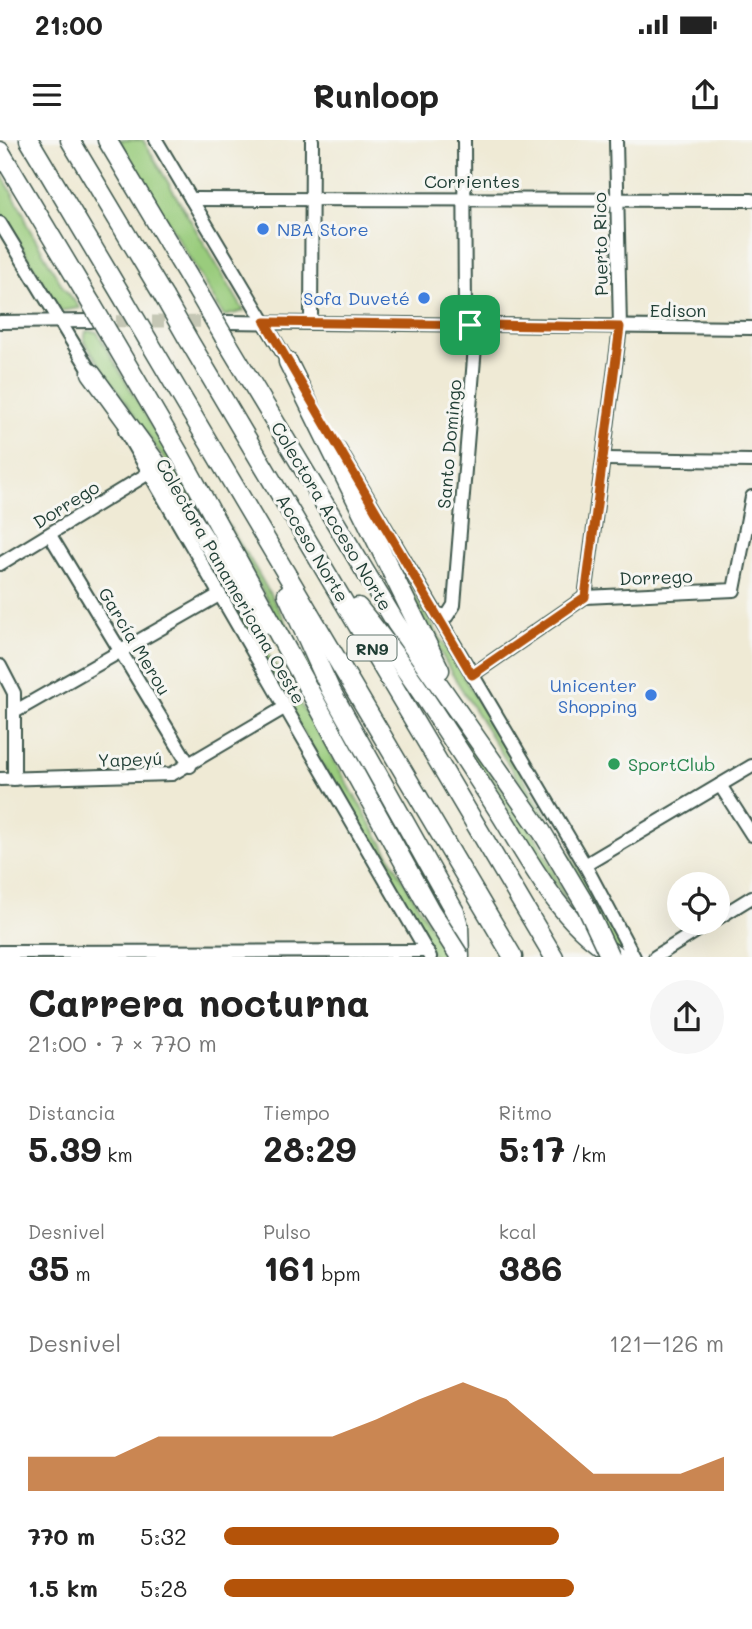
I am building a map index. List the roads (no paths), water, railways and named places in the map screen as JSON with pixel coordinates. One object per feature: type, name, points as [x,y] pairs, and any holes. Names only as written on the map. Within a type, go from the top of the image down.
[{"type":"highway","name":"Acceso Norte","points":[[29,140],[513,957]]},
{"type":"highway","name":"Acceso Norte","points":[[70,140],[554,957]]},
{"type":"highway","name":"Colectora Acceso Norte","points":[[107,140],[199,294],[225,329],[396,623],[542,832],[586,906],[610,957]]},
{"type":"highway","points":[[0,150],[91,312],[111,337],[186,465],[342,752],[430,910],[460,957]]},
{"type":"highway","points":[[0,156],[13,172]]},
{"type":"highway","points":[[288,362],[421,633],[482,747]]},
{"type":"highway","points":[[92,373],[155,461],[342,752]]},
{"type":"highway","points":[[249,511],[330,689],[455,912],[459,926],[460,957]]},
{"type":"highway","points":[[321,561],[395,652],[558,904],[595,943],[620,957]]},
{"type":"street","points":[[311,323],[312,140]]},
{"type":"street","name":"Santo Domingo","points":[[437,614],[447,616],[454,605],[476,334],[465,316],[464,140]]},
{"type":"street","name":"Puerto Rico","points":[[585,597],[620,327],[616,140]]},
{"type":"street","points":[[159,143],[585,865],[635,957]]},
{"type":"street","name":"Corrientes","points":[[191,199],[752,200]]},
{"type":"street","name":"Colectora Panamericana Oeste","points":[[0,223],[92,373],[429,954]]},
{"type":"street","points":[[0,321],[61,322],[91,312]]},
{"type":"street","name":"Edison","points":[[225,329],[265,322],[752,328]]},
{"type":"street","points":[[605,459],[752,461]]},
{"type":"street","name":"Dorrego","points":[[0,564],[149,473]]},
{"type":"street","name":"Dorrego","points":[[585,597],[721,593],[734,590],[752,497]]},
{"type":"street","name":"García Merou","points":[[50,535],[190,766]]},
{"type":"street","points":[[16,711],[219,596]]},
{"type":"street","points":[[472,675],[585,597]]},
{"type":"street","points":[[0,666],[14,693],[14,779]]},
{"type":"street","name":"Yapeyú","points":[[0,779],[165,776],[190,766],[284,708]]},
{"type":"street","points":[[585,865],[752,766]]},
{"type":"street","points":[[720,785],[752,835]]},
{"type":"street","points":[[730,911],[752,897]]},
{"type":"street","points":[[656,957],[691,935]]},
{"type":"street","points":[[9,953],[429,954]]},
{"type":"tunnel","points":[[98,321],[220,322]]},
{"type":"place","name":"NBA Store","points":[[263,229]]},
{"type":"place","name":"Sofa Duveté","points":[[424,298]]},
{"type":"place","name":"Unicenter Shopping","points":[[651,695]]},
{"type":"place","name":"SportClub","points":[[614,764]]}]
